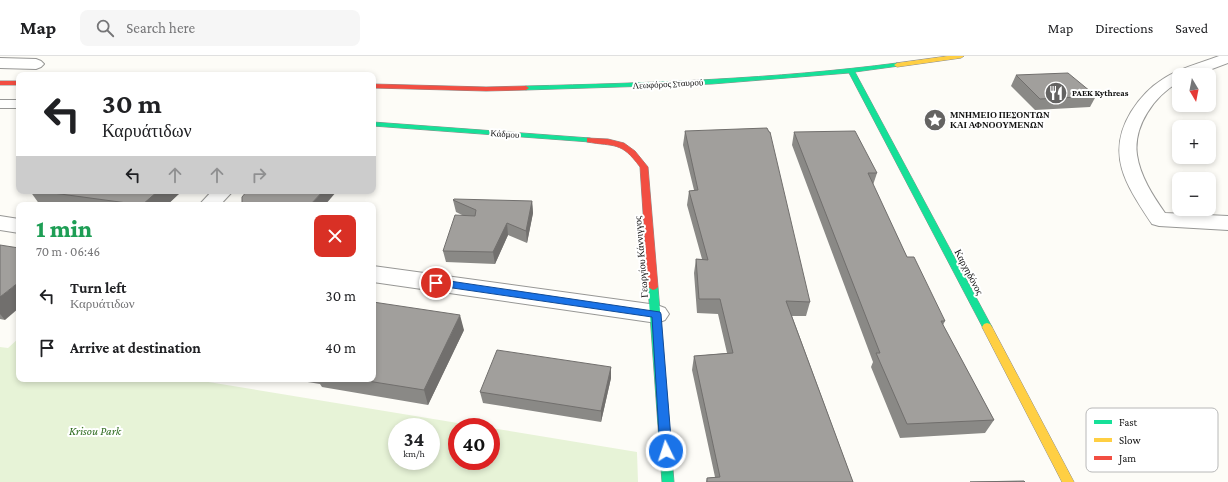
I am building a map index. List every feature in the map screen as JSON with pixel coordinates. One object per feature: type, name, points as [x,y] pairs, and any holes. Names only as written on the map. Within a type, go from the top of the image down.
[{"type":"street","name":"Λεωφόρος Σταυρού","points":[[376,86],[486,89],[670,85],[852,72],[961,56]]},
{"type":"street","points":[[1201,68],[1228,58]]},
{"type":"street","points":[[0,63],[36,64]]},
{"type":"street","name":"Καρχηδόνος","points":[[852,72],[1068,482]]},
{"type":"street","points":[[1172,80],[1148,99],[1130,131],[1128,156],[1137,182],[1159,219],[1228,222]]},
{"type":"street","points":[[0,83],[16,84]]},
{"type":"street","name":"Κάδμου","points":[[376,124],[617,142],[634,152]]},
{"type":"street","name":"Γεωργίου Κάννιγγος","points":[[634,152],[644,167],[657,314],[668,482]]},
{"type":"street","points":[[212,202],[220,194]]},
{"type":"street","points":[[0,223],[16,226]]},
{"type":"street","points":[[376,274],[657,314]]},
{"type":"lane","points":[[0,104],[16,104]]},
{"type":"green space","name":"Krisou Park","points":[[16,341],[16,382],[208,382],[427,418],[388,418],[388,470],[440,470],[440,420],[448,421],[448,470],[500,470],[500,429],[637,452],[638,482],[0,482],[0,347],[8,348]]},
{"type":"building","points":[[1068,73],[1096,96],[1040,99],[1016,75]]},
{"type":"building","points":[[767,128],[770,132],[810,302],[786,301],[853,482],[707,482],[707,478],[720,477],[694,356],[733,353],[720,299],[699,299],[696,259],[708,260],[689,191],[698,190],[685,131]]},
{"type":"building","points":[[855,131],[877,173],[868,173],[907,257],[914,257],[945,321],[941,321],[994,420],[907,424],[876,353],[880,353],[794,132]]},
{"type":"building","points":[[60,194],[155,194],[145,202],[120,202]]},
{"type":"building","points":[[244,194],[320,194],[313,202],[242,202],[242,197]]},
{"type":"building","points":[[453,200],[532,201],[526,231],[507,223],[493,252],[443,251],[455,215],[475,216],[476,210]]},
{"type":"building","points":[[0,245],[16,248],[16,284],[0,297]]},
{"type":"building","points":[[376,302],[460,315],[424,390],[374,382],[376,382]]},
{"type":"building","points":[[497,350],[611,367],[601,411],[480,392]]},
{"type":"building","points":[[1024,481],[1025,482],[970,482]]},
{"type":"traffic: fast","points":[[526,88],[712,82],[804,76],[897,65]]},
{"type":"traffic: fast","points":[[852,72],[987,327]]},
{"type":"traffic: fast","points":[[376,124],[590,140]]},
{"type":"traffic: fast","points":[[653,287],[668,482]]},
{"type":"traffic: slow","points":[[897,65],[961,56]]},
{"type":"traffic: slow","points":[[987,327],[1068,482]]},
{"type":"traffic: jam","points":[[0,83],[16,83]]},
{"type":"traffic: jam","points":[[376,86],[486,89],[526,88]]},
{"type":"traffic: jam","points":[[590,140],[622,145],[627,148],[644,167],[653,287]]},
{"type":"place","name":"PAEK Kythreas","points":[[1056,93]]},
{"type":"place","name":"ΜΝΗΜΕΙΟ ΠΕΣΟΝΤΩΝ ΚΑΙ ΑΦΝΟΟΥΜΕΝΩΝ","points":[[935,120]]},
{"type":"route","points":[[436,283],[657,314],[666,451]]}]
